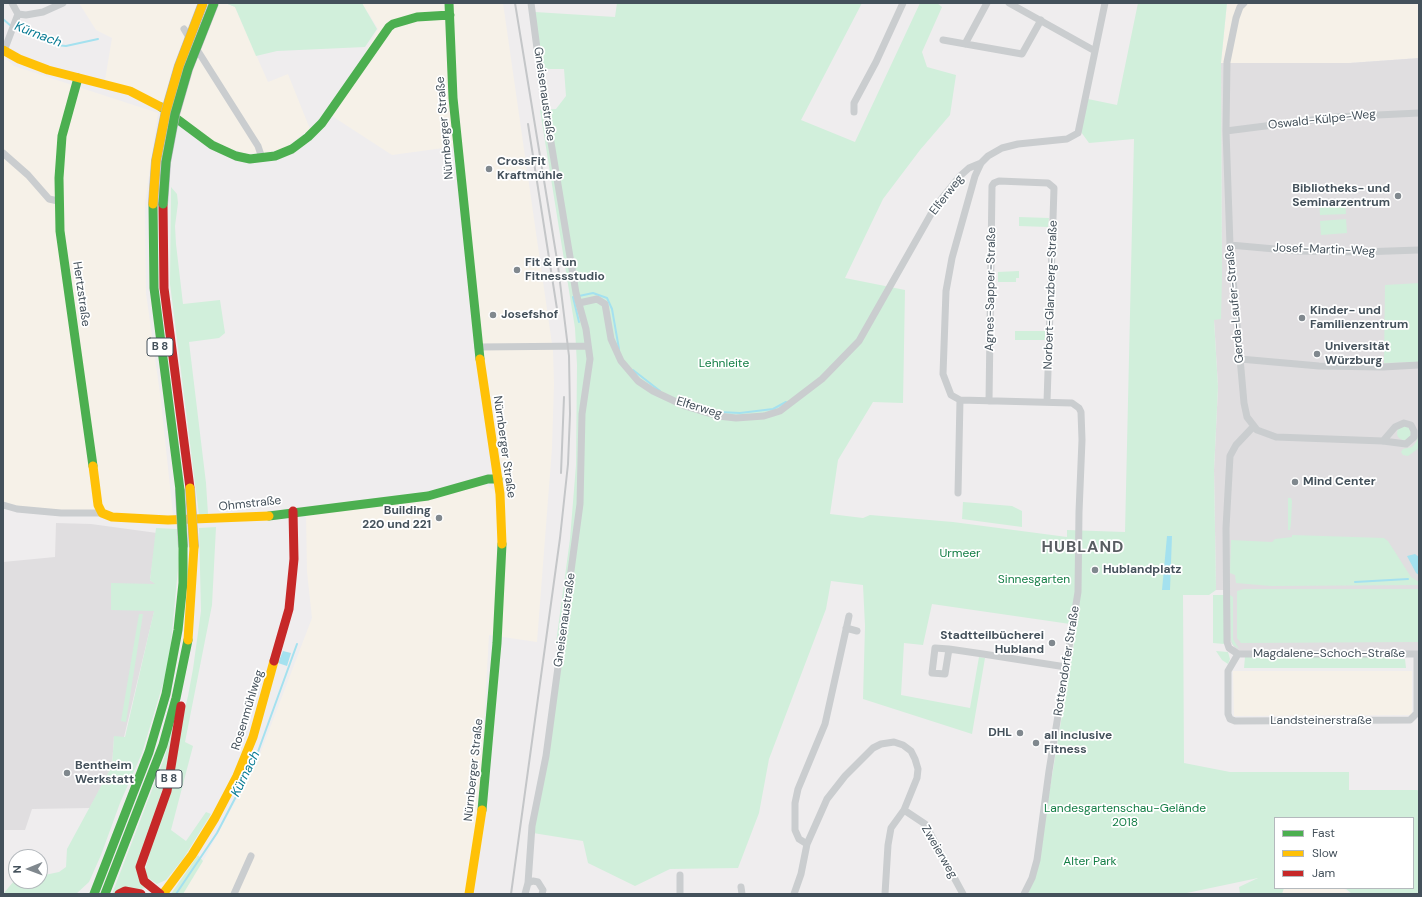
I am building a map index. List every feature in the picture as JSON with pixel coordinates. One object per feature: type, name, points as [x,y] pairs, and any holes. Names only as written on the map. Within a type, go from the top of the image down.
[{"type":"main road","name":"B 8","points":[[94,894],[149,752],[166,694],[178,630],[183,583],[180,490],[155,301],[152,255],[153,204],[156,161],[166,112],[179,66],[203,3]]},
{"type":"main road","name":"B 8","points":[[105,894],[163,745],[176,698],[184,661],[192,605],[194,547],[190,488],[167,318],[162,260],[163,204],[166,162],[175,114],[188,69],[214,3]]},
{"type":"main road","name":"Nürnberger Straße","points":[[449,3],[453,98],[467,220],[478,347],[485,402],[498,479],[502,549],[496,651],[484,800],[469,894]]},
{"type":"main road","points":[[4,50],[26,62],[78,78],[130,91],[145,98],[212,145],[227,152],[250,158],[262,158],[275,156],[292,149],[322,124],[388,27],[393,24],[417,17],[450,15]]},
{"type":"main road","name":"Hertzstraße","points":[[78,78],[62,136],[58,201],[60,230],[98,505],[102,513]]},
{"type":"main road","name":"Ohmstraße","points":[[102,513],[112,517],[168,520],[258,516],[428,496],[488,479],[498,479]]},
{"type":"main road","name":"Rosenmühlweg","points":[[163,894],[192,855],[215,818],[237,776],[254,737],[289,609],[294,559],[293,512]]},
{"type":"main road","name":"B 8","points":[[160,894],[144,881],[140,867],[157,823],[167,791],[184,690],[184,661]]},
{"type":"main road","name":"B 8","points":[[83,894],[99,872],[104,868]]},
{"type":"main road","points":[[119,894],[125,891],[141,894]]},
{"type":"street","points":[[12,3],[18,14]]},
{"type":"street","points":[[18,14],[30,15],[43,12],[63,3]]},
{"type":"street","name":"Gneisenaustraße","points":[[530,3],[543,94],[576,293],[579,303]]},
{"type":"street","points":[[854,112],[854,103],[876,62],[903,3]]},
{"type":"street","points":[[965,44],[987,3]]},
{"type":"street","points":[[1009,3],[1095,52]]},
{"type":"street","points":[[1047,402],[960,400],[951,395],[943,374],[946,291],[952,258],[975,176],[981,163],[988,156],[1002,148],[1018,144],[1067,139],[1078,133],[1105,3]]},
{"type":"street","name":"Gerda-Laufer-Straße","points":[[1244,3],[1240,7],[1236,18],[1227,62],[1226,132],[1230,245],[1240,359],[1245,410],[1253,427]]},
{"type":"street","points":[[4,50],[18,14]]},
{"type":"street","points":[[943,40],[1022,54],[1041,20]]},
{"type":"street","points":[[184,29],[258,146],[262,158]]},
{"type":"street","name":"Oswald-Külpe-Weg","points":[[1226,132],[1336,117],[1419,113]]},
{"type":"street","points":[[3,153],[28,175],[49,199],[58,201]]},
{"type":"street","name":"Elferweg","points":[[579,303],[597,299],[606,304],[611,339],[621,362],[634,378],[653,391],[685,406],[718,416],[736,418],[764,416],[780,411],[822,379],[860,341],[935,207],[960,176],[969,168],[981,163]]},
{"type":"street","name":"Agnes-Sapper-Straße","points":[[989,400],[992,186],[999,181],[1048,183],[1054,188]]},
{"type":"street","name":"Norbert-Glanzberg-Straße","points":[[1047,402],[1054,188]]},
{"type":"street","name":"Josef-Martin-Weg","points":[[1230,245],[1297,251],[1368,252],[1419,250]]},
{"type":"street","points":[[478,347],[588,346],[586,329],[579,303]]},
{"type":"street","name":"Gneisenaustraße","points":[[525,894],[528,883],[532,826],[546,756],[580,504],[582,414],[590,359],[588,346]]},
{"type":"street","points":[[1240,359],[1319,366],[1383,367],[1419,365]]},
{"type":"street","points":[[958,494],[960,400]]},
{"type":"street","name":"Rottendorfer Straße","points":[[1024,894],[1032,878],[1037,860],[1078,592],[1078,531],[1082,440],[1081,412],[1079,408],[1072,403],[1047,402]]},
{"type":"street","points":[[1238,654],[1229,648],[1227,642],[1227,535],[1230,456],[1236,445],[1253,427],[1271,437],[1382,441]]},
{"type":"street","name":"Ohmstraße","points":[[3,505],[18,509],[61,513],[102,513]]},
{"type":"street","points":[[807,844],[800,839],[795,830],[795,803],[798,789],[825,724],[849,616]]},
{"type":"street","points":[[846,628],[857,631]]},
{"type":"street","points":[[949,649],[1066,667]]},
{"type":"street","name":"Magdalene-Schoch-Straße","points":[[1238,654],[1418,654]]},
{"type":"street","name":"Landsteinerstraße","points":[[1238,654],[1228,671],[1228,714],[1230,718],[1235,721],[1410,720],[1417,713],[1418,654]]},
{"type":"street","points":[[794,894],[801,874],[807,844],[827,799],[845,776],[873,748],[881,744],[894,742],[911,751],[915,759],[917,778],[904,810],[891,828],[888,845],[885,894]]},
{"type":"street","name":"Zweierweg","points":[[904,810],[925,824],[963,894]]},
{"type":"street","points":[[234,894],[251,856]]},
{"type":"street","points":[[680,875],[680,894]]},
{"type":"street","points":[[528,883],[533,881],[538,882],[542,890],[542,894]]},
{"type":"shaded area","points":[[79,3],[225,3],[235,7],[268,82],[288,74],[310,129],[285,148],[274,151],[247,154],[226,147],[209,138],[105,80],[112,38],[96,30]]},
{"type":"shaded area","points":[[360,3],[503,3],[553,351],[554,384],[552,448],[537,642],[489,635],[477,849],[470,894],[183,894],[203,861],[257,762],[312,618],[307,572],[306,512],[481,485],[486,485],[494,490],[495,460],[458,146],[392,155],[332,116],[378,29]]},
{"type":"shaded area","points":[[1227,3],[1419,3],[1419,58],[1349,63],[1221,63]]},
{"type":"shaded area","points":[[3,56],[14,66],[158,113],[145,203],[146,293],[161,401],[173,515],[67,512],[17,507],[3,501]]},
{"type":"shaded area","name":"Universität Würzburg","points":[[1419,58],[1419,651],[1237,651],[1230,641],[1229,590],[1216,590],[1214,470],[1218,387],[1214,320],[1222,276],[1221,63],[1349,63]]},
{"type":"shaded area","points":[[56,523],[91,524],[157,533],[150,580],[155,583],[154,612],[124,737],[114,737],[112,766],[90,808],[32,809],[25,830],[3,830],[3,562],[55,557]]},
{"type":"shaded area","points":[[1233,671],[1412,671],[1412,715],[1234,716]]},
{"type":"shaded area","points":[[1284,889],[1344,889],[1350,894],[1282,894]]},
{"type":"green space","points":[[225,3],[362,3],[377,29],[365,47],[277,51],[256,56],[235,7]]},
{"type":"green space","name":"Lehnleite","points":[[617,3],[862,3],[801,120],[855,142],[920,3],[937,3],[942,7],[922,52],[927,67],[956,75],[950,115],[920,150],[883,199],[845,278],[905,290],[903,403],[873,402],[838,460],[830,514],[863,518],[870,515],[953,522],[1067,537],[1067,530],[1125,532],[1134,139],[1089,143],[1081,132],[1088,99],[1117,105],[1138,3],[1227,3],[1221,63],[1221,319],[1214,320],[1218,387],[1214,470],[1216,590],[1209,595],[1183,595],[1184,763],[1230,772],[1349,772],[1349,790],[1419,791],[1419,894],[1352,894],[1346,889],[1414,889],[1414,817],[1274,817],[1274,889],[1284,889],[1282,894],[1240,894],[1239,887],[1258,878],[1182,894],[1028,894],[1036,872],[1077,625],[932,604],[923,645],[904,643],[901,695],[970,708],[979,657],[985,658],[972,734],[863,699],[865,626],[863,585],[831,581],[826,609],[769,759],[759,813],[738,868],[670,869],[635,886],[588,863],[583,841],[533,833],[563,643],[556,643],[570,539],[576,465],[577,365],[575,328],[540,110],[556,109],[566,96],[564,69],[542,69],[535,12],[615,17]]},
{"type":"green space","points":[[171,187],[177,194],[178,203],[175,226],[183,304],[220,300],[225,333],[219,338],[189,342],[206,483],[208,514],[199,515],[170,284]]},
{"type":"green space","points":[[1345,199],[1346,214],[1320,215],[1319,200]]},
{"type":"green space","points":[[1019,217],[1049,218],[1048,227],[1019,226]]},
{"type":"green space","points":[[1346,219],[1347,233],[1321,235],[1320,221]]},
{"type":"green space","points":[[1019,271],[1019,278],[1016,278],[1016,282],[998,282],[998,272]]},
{"type":"green space","points":[[1419,283],[1419,362],[1384,363],[1385,285]]},
{"type":"green space","points":[[1015,331],[1045,331],[1045,340],[1015,340]]},
{"type":"green space","points":[[1404,426],[1409,428],[1411,433],[1409,438],[1404,440],[1399,438],[1397,433],[1399,428]]},
{"type":"green space","points":[[1419,430],[1419,448],[1408,456],[1403,455],[1401,452],[1403,449],[1412,447],[1417,441]]},
{"type":"green space","points":[[1288,498],[1291,498],[1292,501],[1290,530],[1288,530]]},
{"type":"green space","points":[[963,502],[1012,506],[1022,511],[1022,527],[962,519]]},
{"type":"green space","points":[[216,527],[212,605],[185,742],[193,746],[171,830],[186,841],[206,812],[211,814],[183,859],[166,880],[157,884],[144,875],[188,696],[193,669],[201,611],[199,528]]},
{"type":"green space","points":[[156,528],[177,529],[179,558],[169,664],[142,753],[120,803],[101,855],[89,882],[76,894],[3,894],[8,888],[48,889],[48,874],[59,872],[66,867],[67,849],[112,766],[114,736],[125,737],[154,611],[111,610],[111,583],[155,584],[150,580]]},
{"type":"green space","points":[[1292,535],[1384,538],[1388,541],[1411,577],[1419,582],[1419,585],[1271,586],[1236,583],[1235,575],[1230,573],[1231,540],[1272,542],[1275,539],[1292,537]]},
{"type":"green space","points":[[1244,589],[1419,589],[1419,642],[1241,643],[1237,638],[1237,591]]},
{"type":"green space","points":[[1213,595],[1224,595],[1224,644],[1213,643]]},
{"type":"green space","points":[[1230,595],[1233,597],[1233,639],[1239,649],[1233,645],[1231,640]]},
{"type":"green space","points":[[139,614],[143,614],[126,722],[121,721]]},
{"type":"green space","points":[[1216,651],[1228,652],[1230,659],[1228,664],[1222,660]]},
{"type":"green space","points":[[1245,657],[1385,657],[1385,659],[1405,659],[1406,668],[1244,668]]},
{"type":"green space","points":[[179,704],[167,775],[145,844],[146,888],[112,894],[165,756]]},
{"type":"green space","points":[[198,855],[203,861],[183,894],[171,894]]},
{"type":"water","points":[[1167,536],[1172,536],[1170,590],[1162,590]]},
{"type":"water","points":[[1415,554],[1419,557],[1419,575],[1416,573],[1407,556]]},
{"type":"water","points":[[283,651],[291,653],[287,666],[278,663]]},
{"type":"waterway","name":"Kürnach","points":[[3,19],[11,26]]},
{"type":"waterway","name":"Kürnach","points":[[15,29],[55,45],[66,46],[98,39]]},
{"type":"waterway","points":[[579,296],[593,293],[607,298],[612,309],[619,349]]},
{"type":"waterway","points":[[575,297],[573,297],[579,322]]},
{"type":"waterway","points":[[633,370],[660,391]]},
{"type":"waterway","points":[[697,406],[719,412],[740,413],[773,409],[786,402]]},
{"type":"waterway","points":[[1355,582],[1408,579]]},
{"type":"waterway","name":"Kürnach","points":[[176,894],[217,833],[255,760],[297,644]]},
{"type":"railway","points":[[511,894],[560,538],[568,464],[570,414],[569,356],[558,266],[515,3]]},
{"type":"railway","points":[[528,124],[557,309]]},
{"type":"railway","points":[[561,473],[564,397]]},
{"type":"traffic: fast","points":[[163,204],[166,162],[175,114],[188,69],[214,3]]},
{"type":"traffic: fast","points":[[449,3],[453,98],[480,359]]},
{"type":"traffic: fast","points":[[161,107],[212,145],[236,156],[250,159],[275,156],[292,149],[308,137],[322,123],[389,27],[393,24],[417,17],[450,15]]},
{"type":"traffic: fast","points":[[78,78],[62,136],[59,178],[60,231],[93,466]]},
{"type":"traffic: fast","points":[[153,204],[154,288],[180,490]]},
{"type":"traffic: fast","points":[[269,516],[428,496],[488,479],[498,479]]},
{"type":"traffic: fast","points":[[180,490],[183,546]]},
{"type":"traffic: fast","points":[[482,810],[497,643],[502,544]]},
{"type":"traffic: fast","points":[[94,894],[149,752],[166,694],[178,630],[183,583],[183,546]]},
{"type":"traffic: fast","points":[[105,894],[163,745],[176,698],[188,640]]},
{"type":"traffic: slow","points":[[153,204],[156,161],[166,111],[179,66],[203,3]]},
{"type":"traffic: slow","points":[[3,50],[19,59],[48,70],[130,91],[161,107]]},
{"type":"traffic: slow","points":[[480,359],[500,494],[502,544]]},
{"type":"traffic: slow","points":[[93,466],[98,505],[102,513],[112,517],[168,520],[269,516]]},
{"type":"traffic: slow","points":[[190,488],[194,547]]},
{"type":"traffic: slow","points":[[188,640],[194,547]]},
{"type":"traffic: slow","points":[[163,894],[192,855],[215,818],[237,776],[253,737],[274,661]]},
{"type":"traffic: slow","points":[[469,894],[482,810]]},
{"type":"traffic: jam","points":[[163,204],[164,288],[190,488]]},
{"type":"traffic: jam","points":[[274,661],[289,609],[294,559],[293,511]]},
{"type":"traffic: jam","points":[[160,894],[144,881],[140,867],[167,791],[181,706]]},
{"type":"traffic: jam","points":[[119,894],[125,891],[141,894]]},
{"type":"place","name":"CrossFit Kraftmühle","points":[[489,169]]},
{"type":"place","name":"Bibliotheks- und Seminarzentrum","points":[[1398,196]]},
{"type":"place","name":"Fit & Fun Fitnessstudio","points":[[517,270]]},
{"type":"place","name":"Josefshof","points":[[493,315]]},
{"type":"place","name":"Kinder- und Familienzentrum","points":[[1302,318]]},
{"type":"place","name":"Universität Würzburg","points":[[1317,354]]},
{"type":"place","name":"Mind Center","points":[[1295,482]]},
{"type":"place","name":"Building 220 und 221","points":[[439,518]]},
{"type":"place","name":"Hublandplatz","points":[[1095,570]]},
{"type":"place","name":"Stadtteilbücherei Hubland","points":[[1052,643]]},
{"type":"place","name":"DHL","points":[[1020,733]]},
{"type":"place","name":"all inclusive Fitness","points":[[1036,743]]},
{"type":"place","name":"Bentheim Werkstatt","points":[[67,773]]},
{"type":"district","name":"HUBLAND","points":[[1083,548]]},
{"type":"park label","name":"Urmeer","points":[[960,554]]},
{"type":"park label","name":"Sinnesgarten","points":[[1034,580]]},
{"type":"park label","name":"Landesgartenschau-Gelände 2018","points":[[1125,816]]},
{"type":"park label","name":"Alter Park","points":[[1090,862]]}]
